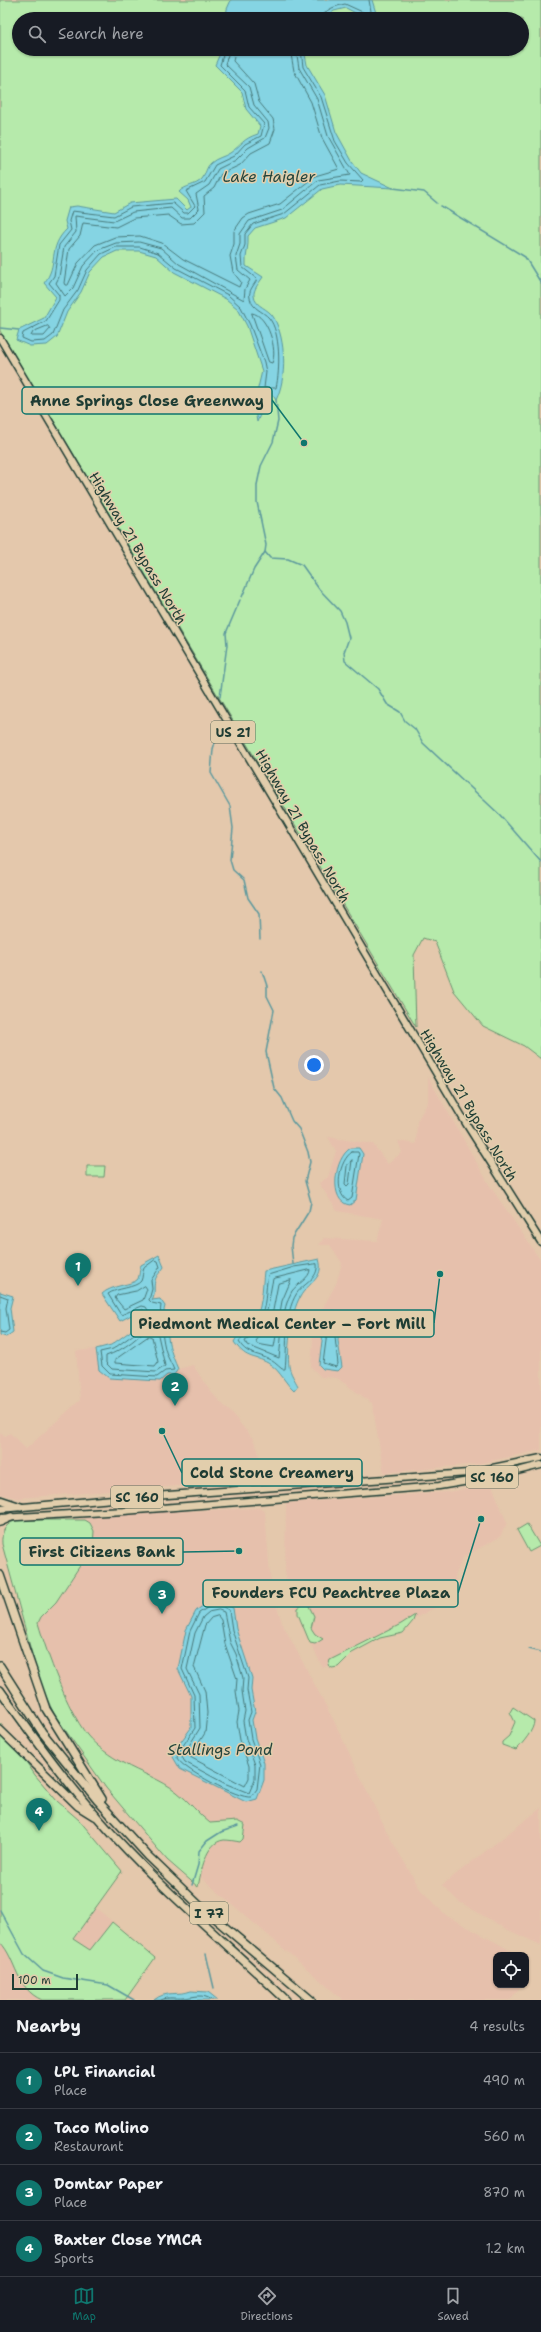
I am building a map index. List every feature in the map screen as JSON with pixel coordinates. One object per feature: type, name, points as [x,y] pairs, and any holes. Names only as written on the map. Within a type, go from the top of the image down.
[{"type":"highway","points":[[0,1500],[20,1507]]},
{"type":"highway","points":[[0,1522],[11,1517]]},
{"type":"highway","points":[[0,1575],[46,1709],[114,1819]]},
{"type":"highway","name":"I 77","points":[[0,1666],[42,1732],[114,1819],[148,1856],[200,1906],[311,2000]]},
{"type":"highway","name":"I 77","points":[[0,1690],[30,1732],[98,1818],[183,1906],[286,2000]]},
{"type":"highway","points":[[0,1730],[78,1806],[98,1818]]},
{"type":"main road","name":"Highway 21 Bypass North","points":[[0,338],[467,1125],[541,1242]]},
{"type":"main road","name":"SC 160","points":[[0,1509],[468,1473],[541,1458]]},
{"type":"main road","name":"SC 160","points":[[11,1517],[124,1511],[439,1486],[493,1477],[541,1465]]},
{"type":"main road","points":[[0,1518],[11,1517]]},
{"type":"shaded area","points":[[428,1077],[490,1186],[541,1261],[541,1450],[477,1464],[384,1473],[372,1403],[337,1378],[321,1377],[311,1367],[314,1324],[336,1284],[342,1263],[330,1245],[319,1245],[324,1238],[377,1241],[383,1219],[337,1211],[319,1183],[328,1177],[336,1151],[328,1137],[373,1144],[388,1164],[402,1152],[398,1141],[416,1144],[417,1121],[428,1102]]},
{"type":"shaded area","points":[[96,1349],[95,1353],[106,1376],[167,1374],[177,1372],[178,1369],[193,1365],[210,1391],[253,1439],[258,1450],[261,1478],[259,1480],[17,1498],[0,1494],[0,1433],[6,1436],[10,1433],[26,1449],[80,1400],[76,1351]]},
{"type":"shaded area","points":[[492,1485],[507,1523],[500,1537],[463,1557],[455,1577],[458,1595],[323,1668],[303,1628],[285,1572],[286,1503],[447,1492]]},
{"type":"shaded area","points":[[260,1508],[265,1512],[271,1588],[282,1623],[335,1723],[385,1829],[420,1889],[447,1916],[513,1952],[493,1952],[493,1988],[520,1988],[510,2000],[343,2000],[174,1854],[84,1742],[41,1645],[16,1524],[161,1512]]},
{"type":"shaded area","points":[[541,1808],[541,1945],[506,1929],[458,1901],[442,1885]]},
{"type":"shaded area","points":[[95,1907],[155,1958],[125,2000],[0,2000],[0,1914],[64,1951]]},
{"type":"green space","points":[[0,0],[541,0],[541,1059],[524,1046],[483,1026],[454,991],[435,942],[423,938],[414,955],[416,1027],[0,331]]},
{"type":"green space","points":[[87,1166],[105,1166],[104,1177],[87,1177]]},
{"type":"green space","points":[[85,1520],[90,1523],[94,1531],[93,1546],[56,1602],[41,1617],[38,1623],[52,1666],[65,1696],[79,1724],[87,1735],[99,1747],[113,1757],[171,1787],[210,1823],[237,1821],[245,1825],[243,1839],[240,1842],[224,1840],[212,1846],[205,1859],[198,1887],[167,1860],[106,1788],[54,1714],[40,1683],[2,1544],[2,1535],[5,1528],[14,1521]]},
{"type":"green space","points":[[527,1524],[540,1546],[529,1552],[517,1530]]},
{"type":"green space","points":[[305,1603],[308,1604],[314,1616],[311,1628],[315,1634],[323,1639],[315,1644],[310,1643],[298,1614],[298,1608]]},
{"type":"green space","points":[[415,1615],[413,1621],[403,1633],[380,1638],[352,1653],[338,1667],[332,1668],[328,1665],[330,1660],[401,1624]]},
{"type":"green space","points":[[513,1707],[534,1721],[534,1725],[530,1732],[516,1750],[502,1745],[502,1742],[509,1736],[515,1722],[510,1712]]},
{"type":"green space","points":[[0,1723],[35,1775],[57,1801],[79,1820],[122,1871],[73,1939],[90,1950],[112,1922],[155,1958],[125,2000],[42,2000],[33,1995],[26,1988],[21,1981],[6,1949],[0,1942]]},
{"type":"water","points":[[231,0],[372,0],[376,12],[354,12],[346,8],[333,12],[227,12]]},
{"type":"water","name":"Lake Haigler","points":[[219,56],[305,56],[307,65],[325,95],[336,132],[352,161],[361,173],[393,188],[340,185],[322,189],[286,218],[255,228],[248,236],[246,266],[263,277],[254,293],[255,300],[274,318],[281,337],[284,359],[280,391],[276,400],[270,391],[257,422],[254,405],[262,371],[247,326],[238,309],[226,299],[174,272],[156,256],[139,251],[117,251],[104,257],[90,272],[81,292],[67,312],[57,337],[47,345],[30,346],[16,340],[19,330],[44,318],[56,297],[44,283],[51,270],[57,243],[67,229],[65,221],[69,207],[77,206],[114,212],[130,203],[176,199],[187,210],[191,207],[188,200],[179,192],[184,188],[200,181],[208,166],[213,161],[230,153],[245,140],[258,134],[260,126],[246,109],[242,92],[215,65]]},
{"type":"water","points":[[351,1148],[359,1148],[363,1154],[356,1200],[350,1205],[343,1202],[338,1197],[336,1179],[337,1169],[341,1160],[345,1153]]},
{"type":"water","points":[[159,1255],[164,1267],[157,1275],[154,1283],[154,1295],[152,1300],[160,1299],[165,1306],[164,1315],[170,1346],[178,1369],[174,1375],[167,1375],[160,1381],[109,1378],[99,1370],[96,1349],[111,1345],[132,1330],[144,1318],[145,1312],[143,1309],[120,1321],[102,1294],[116,1287],[137,1280],[141,1265]]},
{"type":"water","points":[[319,1259],[320,1271],[318,1276],[300,1297],[292,1321],[289,1341],[289,1366],[298,1386],[294,1391],[271,1365],[243,1352],[234,1342],[240,1334],[251,1326],[258,1314],[264,1271]]},
{"type":"water","points":[[0,1292],[13,1296],[10,1308],[13,1332],[6,1337],[0,1335]]},
{"type":"water","points":[[333,1310],[339,1314],[338,1341],[342,1367],[338,1371],[323,1369],[319,1365],[324,1325]]},
{"type":"water","name":"Stallings Pond","points":[[219,1601],[233,1608],[236,1629],[252,1678],[251,1690],[255,1712],[252,1720],[255,1738],[264,1763],[264,1780],[257,1799],[246,1802],[180,1769],[173,1757],[174,1751],[191,1728],[191,1696],[178,1669],[186,1630],[196,1611],[205,1604]]},
{"type":"water","points":[[191,1991],[208,1992],[218,2000],[154,2000],[163,1995]]},
{"type":"waterway","points":[[393,188],[424,192],[437,203]]},
{"type":"waterway","points":[[441,206],[525,257],[541,283]]},
{"type":"waterway","points":[[0,328],[19,330]]},
{"type":"waterway","points":[[242,597],[254,569],[265,552],[266,545],[257,502],[257,485],[261,466],[273,442],[278,421],[276,400]]},
{"type":"waterway","points":[[265,552],[270,558],[288,559],[302,565],[319,589],[340,611],[345,622],[349,638],[344,652],[345,661],[378,689],[387,704],[400,712],[405,721],[415,729],[423,743],[500,815],[541,862]]},
{"type":"waterway","points":[[220,697],[227,645],[226,633],[240,600]]},
{"type":"waterway","points":[[218,732],[213,749],[211,773],[230,806],[233,828],[230,860],[233,870],[244,880],[248,898],[259,914],[260,939]]},
{"type":"waterway","points":[[262,971],[267,986],[267,996],[274,1010],[266,1052],[274,1088],[282,1098],[292,1121],[299,1129],[308,1152],[310,1162],[305,1181],[311,1202],[309,1211],[292,1238],[291,1246],[293,1264]]},
{"type":"waterway","points":[[529,1649],[541,1652]]},
{"type":"waterway","points":[[192,1885],[198,1865],[199,1851],[207,1841],[221,1832],[238,1826]]},
{"type":"waterway","points":[[0,1910],[24,1954],[43,1971],[63,1978],[108,1985],[134,2000]]},
{"type":"waterway","points":[[206,1954],[214,1988]]},
{"type":"place","name":"Anne Springs Close Greenway","points":[[304,443]]},
{"type":"place","name":"Piedmont Medical Center – Fort Mill","points":[[440,1274]]},
{"type":"place","name":"LPL Financial","points":[[78,1286]]},
{"type":"place","name":"Taco Molino","points":[[175,1406]]},
{"type":"place","name":"Cold Stone Creamery","points":[[162,1431]]},
{"type":"place","name":"Founders FCU Peachtree Plaza","points":[[481,1519]]},
{"type":"place","name":"First Citizens Bank","points":[[239,1551]]},
{"type":"place","name":"Domtar Paper","points":[[162,1614]]},
{"type":"place","name":"Baxter Close YMCA","points":[[39,1831]]}]
